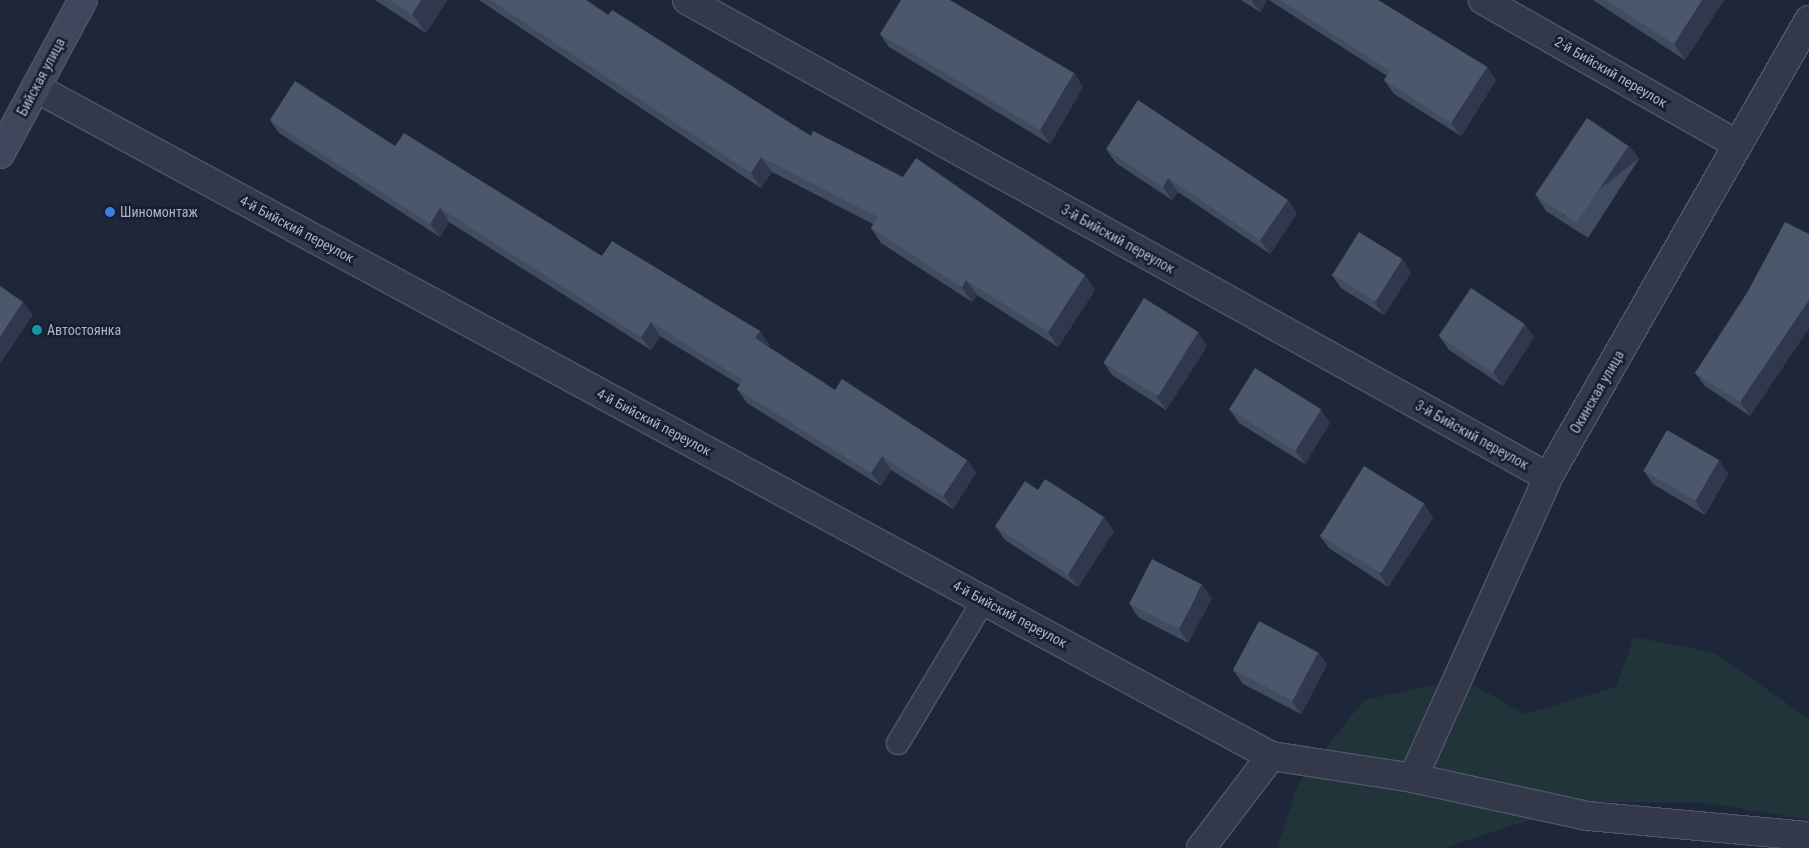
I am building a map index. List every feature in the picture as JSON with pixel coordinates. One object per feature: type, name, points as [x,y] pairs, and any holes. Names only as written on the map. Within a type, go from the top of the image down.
[{"type":"street","name":"Бийская улица","points":[[0,154],[83,0]]},
{"type":"street","name":"3-й Бийский переулок","points":[[687,0],[1548,477]]},
{"type":"street","name":"2-й Бийский переулок","points":[[1483,0],[1738,145]]},
{"type":"street","name":"Окинская улица","points":[[1413,778],[1548,477],[1809,20]]},
{"type":"street","name":"4-й Бийский переулок","points":[[36,88],[1271,756],[1413,778],[1588,816],[1809,836]]},
{"type":"street","points":[[1201,848],[1271,756]]},
{"type":"lane","points":[[898,743],[984,600]]},
{"type":"shaded area","points":[[1634,637],[1715,653],[1809,719],[1809,820],[1706,803],[1584,802],[1444,848],[1277,848],[1298,784],[1364,700],[1462,679],[1525,714],[1616,687]]},
{"type":"building","points":[[391,0],[421,0],[412,14]]},
{"type":"building","points":[[491,0],[586,0],[608,15],[612,10],[811,136],[813,131],[903,177],[916,158],[1085,275],[1048,332],[966,280],[962,287],[871,228],[878,217],[761,157],[751,173]]},
{"type":"building","points":[[901,0],[950,0],[1074,73],[1040,130],[880,34]]},
{"type":"building","points":[[1280,0],[1378,0],[1487,67],[1451,123],[1384,80],[1390,71]]},
{"type":"building","points":[[1606,0],[1702,0],[1674,44]]},
{"type":"building","points":[[295,81],[395,146],[404,133],[602,256],[612,241],[760,331],[755,338],[835,390],[842,379],[967,460],[943,496],[882,456],[871,473],[737,389],[743,380],[651,322],[641,337],[440,208],[430,224],[270,120]]},
{"type":"building","points":[[1138,100],[1288,200],[1260,240],[1168,178],[1163,187],[1106,149]]},
{"type":"building","points":[[1587,118],[1628,146],[1576,223],[1535,195]]},
{"type":"building","points":[[1785,222],[1809,234],[1809,300],[1740,402],[1695,373],[1747,293]]},
{"type":"building","points":[[1359,232],[1402,259],[1376,301],[1333,274]]},
{"type":"building","points":[[0,286],[23,302],[0,337]]},
{"type":"building","points":[[1471,288],[1525,324],[1492,372],[1439,336]]},
{"type":"building","points":[[1144,298],[1198,332],[1158,396],[1104,362]]},
{"type":"building","points":[[1255,368],[1321,409],[1295,451],[1229,410]]},
{"type":"building","points":[[1667,430],[1719,460],[1695,501],[1644,471]]},
{"type":"building","points":[[1364,466],[1424,504],[1381,573],[1321,536]]},
{"type":"building","points":[[1045,479],[1104,517],[1068,574],[995,526],[1025,481],[1038,490]]},
{"type":"building","points":[[1152,559],[1202,584],[1179,629],[1129,604]]},
{"type":"building","points":[[1259,621],[1318,652],[1292,701],[1233,670]]},
{"type":"place","name":"Шиномонтаж","points":[[110,212]]},
{"type":"place","name":"Автостоянка","points":[[37,330]]}]
